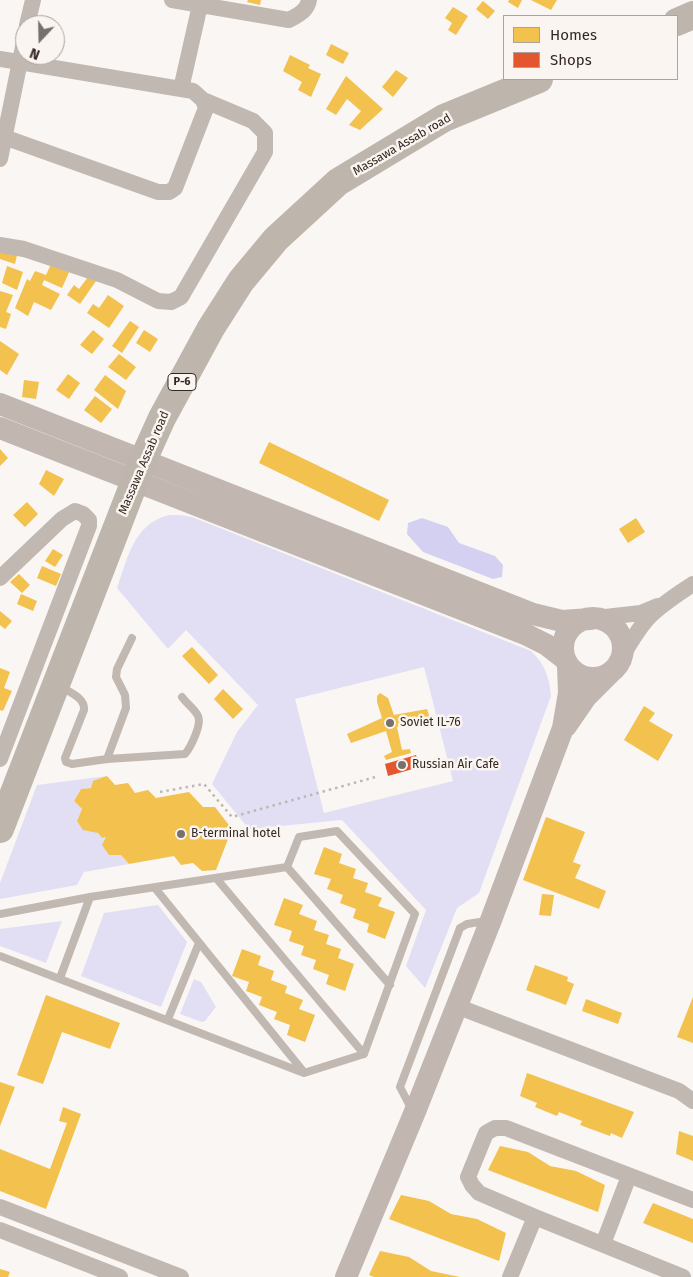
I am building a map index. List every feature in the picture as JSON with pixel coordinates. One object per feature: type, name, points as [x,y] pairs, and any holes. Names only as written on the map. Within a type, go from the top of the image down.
[{"type":"highway","points":[[678,22],[693,15]]},
{"type":"highway","name":"Massawa Assab road","points":[[0,829],[139,470],[162,418],[211,328],[241,281],[276,239],[338,182],[444,118],[537,80]]},
{"type":"street","points":[[30,15],[33,0]]},
{"type":"street","points":[[172,0],[289,20],[300,14],[308,5],[308,0]]},
{"type":"street","points":[[181,89],[200,5]]},
{"type":"street","points":[[0,59],[15,61]]},
{"type":"street","points":[[0,159],[19,65]]},
{"type":"street","points":[[0,245],[24,249],[117,280],[158,301],[171,302],[181,297],[265,152],[265,133],[253,121],[203,100],[193,91],[38,65]]},
{"type":"street","points":[[4,137],[158,192],[169,192],[175,188],[206,108],[203,100]]},
{"type":"street","points":[[0,404],[139,470],[525,634],[548,645],[566,662],[577,674],[590,678],[602,677],[617,665],[623,648],[620,636],[613,626],[593,618],[577,623],[567,633],[563,645],[566,662],[569,693],[564,728],[491,920],[414,1114],[346,1277]]},
{"type":"street","points":[[0,428],[139,470],[533,614],[562,620],[593,618],[641,613],[665,603]]},
{"type":"street","points":[[0,578],[62,519],[75,511],[83,514],[89,520],[89,526],[0,759]]},
{"type":"street","points":[[564,728],[586,697],[617,665],[636,633],[649,618],[665,603],[693,584]]},
{"type":"street","points":[[456,1006],[679,1091],[693,1101]]},
{"type":"street","points":[[683,1277],[479,1193],[472,1185],[468,1176],[486,1133],[495,1128],[506,1128],[693,1200]]},
{"type":"street","points":[[603,1244],[629,1176]]},
{"type":"street","points":[[0,1207],[182,1277]]},
{"type":"street","points":[[510,1277],[535,1217]]},
{"type":"street","points":[[0,1230],[120,1277]]},
{"type":"lane","points":[[107,759],[126,708],[125,695],[116,677],[117,669],[132,638]]},
{"type":"lane","points":[[56,683],[83,700],[85,705],[64,758],[66,762],[72,764],[107,759],[185,754],[199,722],[198,716],[182,697]]},
{"type":"lane","points":[[287,868],[299,837],[337,830],[415,914],[364,1054]]},
{"type":"lane","points":[[0,914],[90,897],[287,868]]},
{"type":"lane","points":[[287,868],[390,985]]},
{"type":"lane","points":[[216,878],[364,1054]]},
{"type":"lane","points":[[155,888],[304,1073]]},
{"type":"lane","points":[[60,978],[90,897]]},
{"type":"lane","points":[[414,1114],[400,1087],[460,928],[467,924],[491,920]]},
{"type":"lane","points":[[168,1019],[198,942]]},
{"type":"lane","points":[[0,956],[168,1019],[304,1073],[364,1054]]},
{"type":"path","points":[[160,792],[204,784],[232,817],[379,776]]},
{"type":"shaded area","points":[[169,515],[192,517],[531,651],[543,666],[551,696],[479,893],[457,908],[425,988],[406,966],[426,910],[342,820],[249,829],[212,784],[237,732],[258,705],[186,630],[168,649],[117,588],[134,544],[147,526],[157,519]],"holes":[[[424,667],[453,781],[324,813],[295,699]]]},
{"type":"shaded area","points":[[422,518],[448,527],[459,543],[495,556],[503,565],[502,577],[493,579],[423,552],[407,534],[408,523]]},
{"type":"shaded area","points":[[107,776],[91,788],[81,789],[74,801],[82,809],[77,821],[98,833],[102,838],[106,837],[103,845],[109,855],[121,855],[129,864],[84,872],[77,885],[0,899],[0,883],[37,785]]},
{"type":"shaded area","points":[[158,905],[187,942],[161,1007],[81,976],[104,913]]},
{"type":"shaded area","points":[[62,921],[46,963],[0,946],[0,929]]},
{"type":"shaded area","points":[[194,979],[201,982],[216,1007],[205,1021],[202,1022],[180,1014]]},
{"type":"building: Homes","points":[[248,0],[261,0],[260,5],[247,2]]},
{"type":"building: Homes","points":[[509,0],[522,0],[518,8],[508,2]]},
{"type":"building: Homes","points":[[531,0],[557,0],[551,10]]},
{"type":"building: Homes","points":[[483,1],[495,11],[488,19],[476,9]]},
{"type":"building: Homes","points":[[453,7],[468,16],[456,35],[448,30],[452,23],[445,18]]},
{"type":"building: Homes","points":[[331,44],[349,53],[343,64],[326,55]]},
{"type":"building: Homes","points":[[290,55],[310,65],[308,68],[321,74],[311,97],[298,90],[302,82],[283,71]]},
{"type":"building: Homes","points":[[396,70],[408,78],[393,97],[382,87]]},
{"type":"building: Homes","points":[[346,76],[383,109],[360,130],[349,125],[361,111],[347,99],[336,115],[326,109]]},
{"type":"building: Homes","points":[[0,252],[17,255],[15,264],[0,259]]},
{"type":"building: Homes","points":[[51,264],[70,270],[62,288],[44,280],[42,285],[60,294],[51,310],[34,302],[28,316],[15,308],[27,279],[30,281],[35,271],[46,275]]},
{"type":"building: Homes","points":[[7,266],[23,272],[17,290],[2,283]]},
{"type":"building: Homes","points":[[88,277],[96,281],[80,304],[67,295],[74,285],[79,289]]},
{"type":"building: Homes","points":[[0,291],[13,295],[6,312],[11,314],[6,329],[0,327]]},
{"type":"building: Homes","points":[[108,295],[124,306],[109,328],[87,313],[93,304],[99,308]]},
{"type":"building: Homes","points":[[130,321],[139,327],[122,353],[112,346]]},
{"type":"building: Homes","points":[[93,330],[104,339],[92,354],[80,345]]},
{"type":"building: Homes","points":[[144,330],[158,339],[150,352],[136,343]]},
{"type":"building: Homes","points":[[0,341],[19,354],[7,375],[0,370]]},
{"type":"building: Homes","points":[[119,354],[136,367],[126,380],[108,367]]},
{"type":"building: Homes","points":[[68,374],[80,383],[69,399],[56,390]]},
{"type":"building: Homes","points":[[105,375],[126,391],[118,409],[94,390]]},
{"type":"building: Homes","points":[[24,380],[39,382],[36,399],[22,397]]},
{"type":"building: Homes","points":[[95,396],[112,409],[101,423],[84,410]]},
{"type":"building: Homes","points":[[269,442],[389,500],[379,521],[259,463]]},
{"type":"building: Homes","points":[[0,449],[8,458],[0,466]]},
{"type":"building: Homes","points":[[46,470],[64,479],[54,496],[39,484]]},
{"type":"building: Homes","points":[[27,502],[38,514],[25,527],[13,515]]},
{"type":"building: Homes","points":[[636,518],[645,532],[628,543],[619,529]]},
{"type":"building: Homes","points":[[53,549],[63,555],[55,567],[45,561]]},
{"type":"building: Homes","points":[[42,566],[61,574],[56,586],[37,578]]},
{"type":"building: Homes","points":[[19,574],[30,585],[22,593],[10,582]]},
{"type":"building: Homes","points":[[21,594],[37,601],[33,611],[17,604]]},
{"type":"building: Homes","points":[[0,611],[12,621],[5,629],[0,625]]},
{"type":"building: Homes","points":[[192,647],[218,675],[209,684],[182,656]]},
{"type":"building: Homes","points":[[0,668],[10,672],[4,688],[12,691],[3,711],[0,710]]},
{"type":"building: Homes","points":[[223,689],[243,709],[233,719],[214,699]]},
{"type":"building: Homes","points":[[380,693],[388,698],[394,715],[427,709],[430,718],[397,727],[402,750],[410,749],[411,753],[386,760],[384,756],[392,752],[386,731],[351,743],[347,734],[382,718],[377,702],[377,696]]},
{"type":"building: Homes","points":[[644,706],[655,713],[649,721],[673,735],[658,761],[624,740]]},
{"type":"building: Homes","points":[[107,776],[115,785],[128,783],[135,793],[148,790],[156,798],[189,792],[203,807],[215,807],[232,829],[216,870],[202,871],[193,863],[181,865],[174,856],[129,864],[121,855],[109,855],[102,845],[106,837],[102,838],[98,833],[83,830],[77,821],[82,809],[74,801],[81,789],[91,788],[93,781]]},
{"type":"building: Homes","points":[[546,817],[585,832],[573,862],[581,865],[575,878],[606,891],[599,909],[523,880]]},
{"type":"building: Homes","points":[[324,847],[342,854],[339,863],[356,869],[353,878],[368,883],[365,892],[382,898],[378,906],[395,912],[385,939],[367,932],[369,924],[353,918],[356,909],[340,903],[343,895],[327,889],[331,879],[314,874]]},
{"type":"building: Homes","points":[[542,894],[554,895],[551,916],[539,915]]},
{"type":"building: Homes","points":[[284,898],[303,905],[299,914],[317,921],[314,930],[329,935],[326,944],[341,949],[338,958],[354,964],[345,991],[326,984],[329,975],[313,969],[316,960],[301,955],[304,946],[289,941],[292,931],[274,925]]},
{"type":"building: Homes","points":[[242,949],[261,956],[258,965],[274,971],[271,980],[287,986],[285,993],[303,1000],[299,1009],[315,1015],[305,1042],[287,1035],[290,1025],[274,1019],[277,1012],[259,1005],[262,997],[246,991],[249,982],[232,976]]},
{"type":"building: Homes","points":[[535,965],[568,977],[567,981],[574,984],[566,1005],[526,990]]},
{"type":"building: Homes","points":[[46,995],[120,1023],[110,1049],[62,1032],[43,1084],[17,1075]]},
{"type":"building: Homes","points":[[693,997],[693,1043],[677,1037]]},
{"type":"building: Homes","points":[[586,999],[622,1013],[618,1024],[582,1011]]},
{"type":"building: Homes","points":[[527,1073],[634,1112],[622,1138],[611,1133],[610,1136],[580,1125],[582,1121],[559,1112],[557,1116],[535,1107],[537,1103],[520,1096]]},
{"type":"building: Homes","points":[[0,1082],[15,1087],[0,1126]]},
{"type":"building: Homes","points":[[63,1107],[81,1114],[46,1209],[0,1191],[0,1149],[50,1169],[67,1123],[59,1121]]},
{"type":"building: Homes","points":[[679,1131],[693,1136],[693,1161],[676,1154]]},
{"type":"building: Homes","points":[[500,1146],[528,1152],[550,1166],[576,1171],[605,1185],[598,1212],[488,1170]]},
{"type":"building: Homes","points":[[401,1195],[429,1201],[451,1214],[477,1219],[506,1233],[499,1261],[389,1219]]},
{"type":"building: Homes","points":[[653,1203],[693,1219],[693,1243],[643,1223]]},
{"type":"building: Homes","points":[[380,1251],[409,1257],[431,1271],[460,1277],[374,1277],[369,1275]]},
{"type":"building: Homes","points":[[0,1269],[10,1272],[8,1277],[0,1277]]},
{"type":"building: Shops","name":"Russian Air Cafe","points":[[416,755],[420,767],[388,776],[385,764]]},
{"type":"place","name":"Soviet IL-76","points":[[390,723]]},
{"type":"place","name":"Russian Air Cafe","points":[[402,765]]},
{"type":"place","name":"B-terminal hotel","points":[[181,834]]}]
